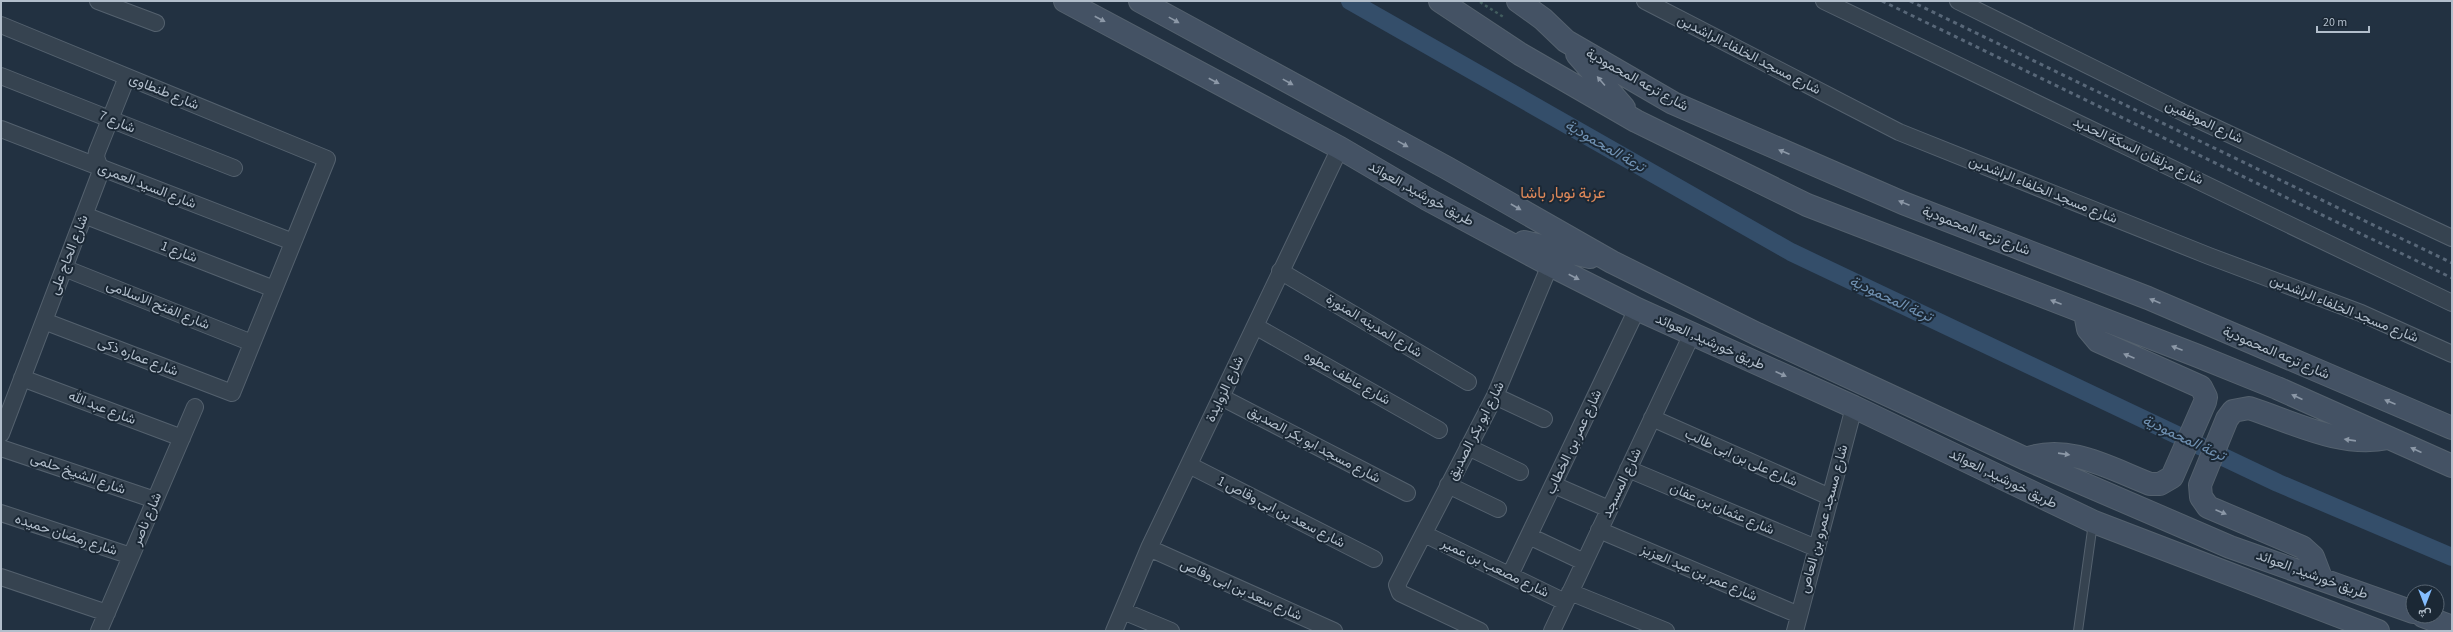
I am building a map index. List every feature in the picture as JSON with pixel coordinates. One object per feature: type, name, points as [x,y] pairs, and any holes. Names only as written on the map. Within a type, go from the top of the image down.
[{"type":"main road","name":"طريق خورشيد, العوائد","points":[[1066,1],[1340,148],[1550,265],[1637,309],[1854,407],[2094,522],[2366,629]]},
{"type":"main road","name":"طريق خورشيد, العوائد","points":[[1140,1],[1447,168],[1612,262],[1757,334],[2026,458],[2230,546],[2405,609]]},
{"type":"main road","points":[[1440,1],[1520,54],[1636,121],[1807,206],[2277,388],[2452,466]]},
{"type":"main road","name":"شارع ترعه المحمودية","points":[[1518,1],[1543,19],[1566,41],[1673,103],[1903,203],[2148,298],[2452,428]]},
{"type":"main road","points":[[1566,41],[1636,121]]},
{"type":"main road","points":[[1497,236],[1612,262]]},
{"type":"main road","points":[[2026,458],[2045,453],[2066,454],[2155,485],[2165,483],[2172,477],[2205,402],[2206,397],[2200,387],[2098,341],[2088,329],[2085,313]]},
{"type":"main road","points":[[2322,578],[2313,557],[2302,547],[2208,507],[2201,497],[2200,485],[2227,419],[2233,411],[2249,408],[2341,439],[2367,441],[2389,438]]},
{"type":"street","points":[[98,1],[119,5],[156,23]]},
{"type":"street","name":"شارع مسجد الخلفاء الراشدين","points":[[1645,1],[1899,132],[2209,256],[2361,313],[2452,354]]},
{"type":"street","name":"شارع مزلقان السكة الحديد","points":[[1824,1],[2452,303]]},
{"type":"street","name":"شارع الموظفين","points":[[1958,1],[2186,114],[2452,238]]},
{"type":"street","name":"شارع طنطاوى","points":[[1,25],[327,159],[293,242]]},
{"type":"street","name":"شارع 7","points":[[1,76],[234,168]]},
{"type":"street","name":"شارع الحاج على","points":[[1,434],[101,168],[96,157],[97,152],[127,77]]},
{"type":"street","name":"شارع السيد العمرى","points":[[1,129],[293,242]]},
{"type":"street","name":"شارع الزوايدة","points":[[1114,631],[1149,548],[1340,148]]},
{"type":"street","name":"شارع 1","points":[[84,215],[274,289]]},
{"type":"street","points":[[252,343],[293,242]]},
{"type":"street","name":"شارع ابو بكر الصديق","points":[[1480,631],[1400,593],[1398,585],[1494,396],[1550,265]]},
{"type":"street","name":"شارع الفتح الاسلامى","points":[[64,268],[252,343]]},
{"type":"street","name":"شارع المدينه المنورة","points":[[1280,271],[1468,382]]},
{"type":"street","name":"شارع عمر بن الخطاب","points":[[1510,575],[1554,486],[1637,309]]},
{"type":"street","name":"شارع عماره ذكى","points":[[44,321],[232,393],[252,343]]},
{"type":"street","name":"شارع عاطف عطوه","points":[[1255,326],[1439,430]]},
{"type":"street","name":"شارع المسجد","points":[[1552,631],[1692,334]]},
{"type":"street","name":"شارع عبد الله","points":[[22,378],[182,438]]},
{"type":"street","points":[[1494,396],[1544,419]]},
{"type":"street","name":"شارع مسجد ابو بكر الصديق","points":[[1221,397],[1407,493]]},
{"type":"street","name":"شارع ناصر","points":[[99,631],[195,407]]},
{"type":"street","name":"شارع مسجد عمرو بن العاص","points":[[1795,631],[1854,407]]},
{"type":"street","name":"شارع على بن ابى طالب","points":[[1652,418],[1830,497]]},
{"type":"street","points":[[1468,447],[1520,472]]},
{"type":"street","name":"شارع الشيخ حلمى","points":[[1,448],[155,500]]},
{"type":"street","name":"شارع سعد بن ابى وقاص 1","points":[[1189,465],[1374,558]]},
{"type":"street","name":"شارع عثمان بن عفان","points":[[1628,469],[1816,548]]},
{"type":"street","points":[[1448,485],[1498,509]]},
{"type":"street","points":[[1554,486],[1609,509]]},
{"type":"street","name":"شارع رمضان حميده","points":[[1,513],[131,556]]},
{"type":"street","name":"شارع عمر بن عبد العزيز","points":[[1599,530],[1799,615]]},
{"type":"street","name":"شارع مصعب بن عمير","points":[[1424,534],[1510,575],[1666,631]]},
{"type":"street","points":[[1529,536],[1584,562]]},
{"type":"street","name":"شارع سعد بن ابى وقاص","points":[[1149,548],[1334,631]]},
{"type":"street","points":[[1,577],[107,613]]},
{"type":"street","points":[[1123,611],[1171,631]]},
{"type":"lane","points":[[2078,631],[2094,522]]},
{"type":"waterway","name":"ترعة المحمودية","points":[[1350,1],[1791,252],[2278,483],[2452,557]]},
{"type":"railway","points":[[1882,1],[2452,278]]},
{"type":"railway","points":[[1910,1],[2452,263]]},
{"type":"district","name":"عزبة نوبار باشا","points":[[1563,193]]}]
